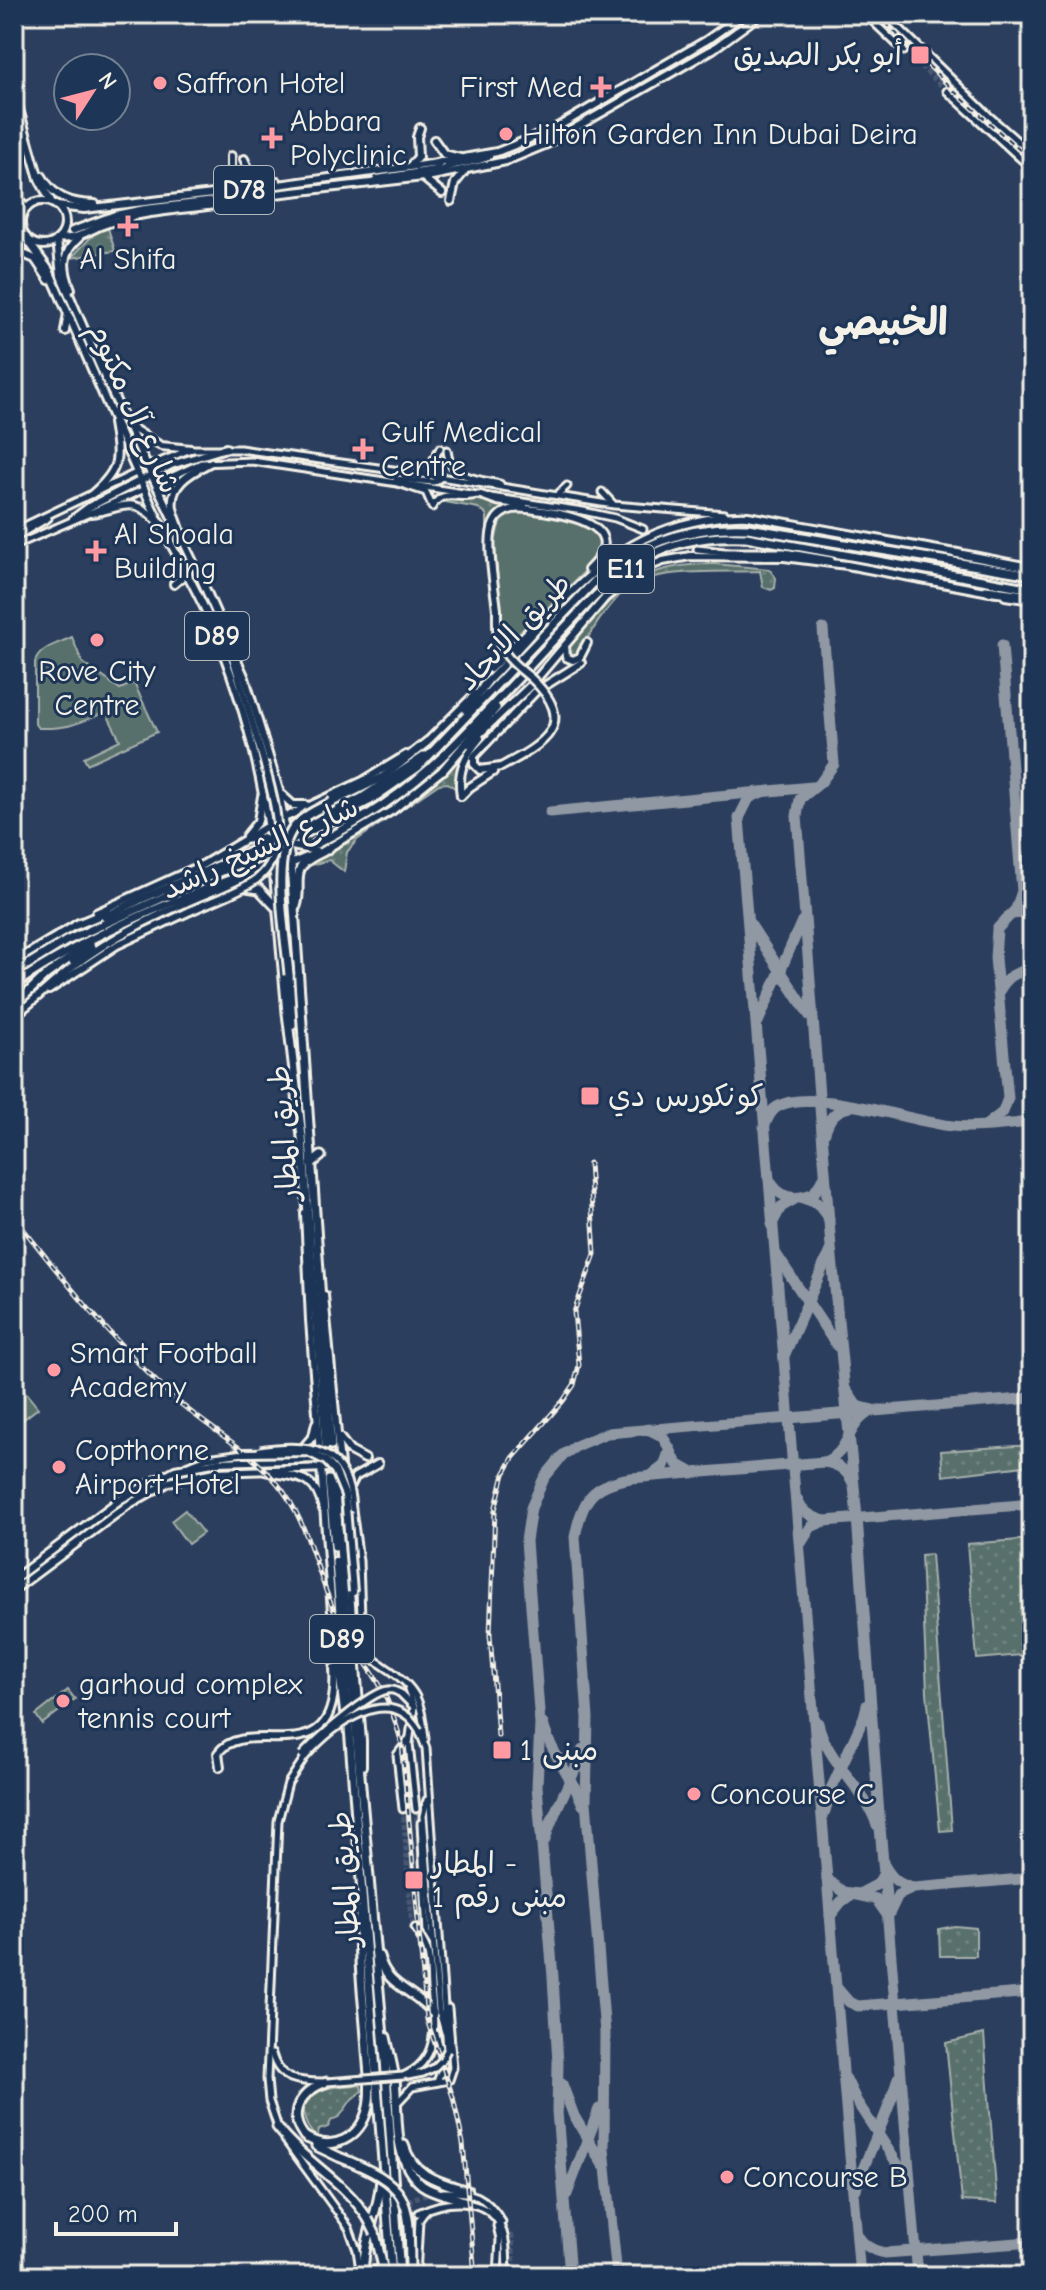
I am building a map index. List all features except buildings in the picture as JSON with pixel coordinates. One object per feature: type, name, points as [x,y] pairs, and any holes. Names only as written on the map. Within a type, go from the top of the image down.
[{"type":"highway","name":"طريق الاتحاد","points":[[291,839],[381,794],[418,767],[607,570],[645,546],[673,535],[702,529],[748,528],[1032,575]]},
{"type":"highway","name":"طريق الاتحاد","points":[[295,907],[299,897],[298,875],[302,866],[323,847],[410,786],[503,695],[611,580],[656,552],[694,540],[720,537],[760,539],[1032,589]]},
{"type":"highway","points":[[955,553],[1032,568]]},
{"type":"highway","points":[[986,590],[1032,598]]},
{"type":"highway","points":[[447,736],[486,683]]},
{"type":"highway","points":[[443,770],[490,716],[503,695]]},
{"type":"highway","points":[[291,1032],[293,1016],[281,867],[289,833],[303,817],[383,777],[427,742]]},
{"type":"highway","points":[[247,839],[258,837],[267,846],[283,853],[289,864],[294,938]]},
{"type":"highway","points":[[76,925],[267,846]]},
{"type":"highway","points":[[66,941],[267,846]]},
{"type":"highway","points":[[274,869],[281,862],[289,864]]},
{"type":"highway","name":"طريق المطار","points":[[274,869],[277,944],[291,1032],[329,1445],[294,938],[295,907],[289,864]]},
{"type":"highway","points":[[14,985],[101,933],[160,906],[264,867]]},
{"type":"highway","points":[[234,885],[264,891],[278,912]]},
{"type":"highway","points":[[14,973],[139,900]]},
{"type":"highway","points":[[23,997],[46,975],[92,943],[101,933]]},
{"type":"highway","points":[[301,1032],[311,1041]]},
{"type":"highway","points":[[311,1164],[321,1156]]},
{"type":"highway","name":"طريق المطار","points":[[334,1476],[400,2276]]},
{"type":"highway","name":"طريق المطار","points":[[334,1476],[353,1797],[392,2276]]},
{"type":"highway","points":[[304,2136],[325,2145],[344,2141],[363,2124],[368,2110],[360,1952],[361,1887]]},
{"type":"highway","points":[[372,1923],[386,1974],[398,1986],[419,1998],[433,2013]]},
{"type":"highway","points":[[378,1992],[397,2103],[401,2150],[415,2178],[431,2190],[468,2203]]},
{"type":"highway","points":[[327,2082],[308,2091],[297,2106],[296,2118],[304,2136],[339,2157],[380,2175],[402,2197],[410,2220],[410,2276]]},
{"type":"highway","points":[[362,2276],[364,2254],[381,2188],[381,2112]]},
{"type":"highway","points":[[399,2119],[406,2151],[420,2172],[432,2180],[468,2191]]},
{"type":"highway","points":[[277,2127],[301,2155],[350,2194],[375,2233],[385,2276]]},
{"type":"main road","name":"D78","points":[[55,204],[76,209],[213,194],[492,154],[554,129],[707,40],[744,14]]},
{"type":"main road","name":"D78","points":[[72,231],[130,211],[437,176],[506,161],[547,144],[713,49],[761,14]]},
{"type":"main road","points":[[865,14],[904,51]]},
{"type":"main road","points":[[885,14],[1032,154]]},
{"type":"main road","points":[[947,91],[1032,169]]},
{"type":"main road","points":[[14,92],[41,184],[62,212],[65,226],[58,239],[39,245],[20,241],[26,209]]},
{"type":"main road","points":[[14,111],[18,141]]},
{"type":"main road","points":[[408,167],[418,157],[420,128]]},
{"type":"main road","points":[[434,140],[444,154],[464,159]]},
{"type":"main road","points":[[30,149],[47,184],[60,197],[80,204],[111,205]]},
{"type":"main road","points":[[437,176],[441,169],[481,160],[492,154]]},
{"type":"main road","points":[[213,194],[230,181],[231,156]]},
{"type":"main road","points":[[244,159],[256,180],[292,183]]},
{"type":"main road","points":[[14,160],[20,201],[26,209]]},
{"type":"main road","points":[[370,183],[380,178],[434,170],[441,162]]},
{"type":"main road","points":[[451,201],[457,178],[470,169]]},
{"type":"main road","points":[[421,178],[434,184],[442,193]]},
{"type":"main road","name":"D78","points":[[58,239],[70,239],[141,215],[255,200],[278,194]]},
{"type":"main road","points":[[14,209],[26,209],[38,201],[55,204]]},
{"type":"main road","points":[[77,311],[65,261],[71,245],[88,231]]},
{"type":"main road","name":"شارع آل مكتوم","points":[[58,239],[60,271],[77,311],[251,693],[285,816]]},
{"type":"main road","name":"شارع آل مكتوم","points":[[20,241],[45,263],[145,489],[221,646],[243,713],[269,825]]},
{"type":"main road","points":[[14,250],[35,259],[60,296]]},
{"type":"main road","points":[[65,331],[68,313]]},
{"type":"main road","points":[[95,395],[106,401]]},
{"type":"main road","points":[[92,494],[106,482],[116,467],[118,453],[113,416]]},
{"type":"main road","points":[[127,424],[161,446],[262,451],[417,473],[497,501],[591,523],[602,538],[600,557],[577,585],[427,742],[375,774],[276,820],[266,809]]},
{"type":"main road","points":[[73,519],[89,507],[179,461],[226,448]]},
{"type":"main road","points":[[14,531],[191,449]]},
{"type":"main road","points":[[417,473],[430,466],[443,449],[450,464],[461,474],[524,490]]},
{"type":"main road","points":[[16,547],[192,466],[211,462],[252,461],[394,481],[426,492],[432,507],[443,495],[465,498],[480,495],[599,514],[643,529]]},
{"type":"main road","points":[[182,540],[173,510],[175,492],[186,477],[211,462]]},
{"type":"main road","points":[[394,481],[405,478],[436,481],[524,490],[614,505],[780,520],[955,553]]},
{"type":"main road","points":[[557,495],[567,486]]},
{"type":"main road","points":[[602,492],[614,505]]},
{"type":"main road","points":[[91,513],[135,504],[146,509],[163,526]]},
{"type":"main road","points":[[509,706],[463,761],[459,776],[461,796],[470,787],[544,741],[552,728],[554,714],[547,694],[502,648],[498,635],[490,536],[495,521],[515,508],[556,513]]},
{"type":"main road","points":[[14,538],[55,512]]},
{"type":"main road","points":[[577,585],[619,552],[648,536],[679,525],[734,515]]},
{"type":"main road","points":[[697,549],[784,552],[986,590]]},
{"type":"main road","name":"شارع الشيخ راشد","points":[[289,864],[393,810],[443,770],[538,678],[605,598],[638,571],[677,558],[784,557],[847,565]]},
{"type":"main road","points":[[174,584],[181,578],[184,565]]},
{"type":"main road","points":[[490,669],[554,609]]},
{"type":"main road","points":[[209,639],[221,646]]},
{"type":"main road","points":[[565,644],[566,657],[573,660],[580,657],[587,643]]},
{"type":"main road","points":[[33,1000],[101,954],[251,883],[267,869],[274,856],[277,828],[264,762],[230,646]]},
{"type":"main road","points":[[501,767],[480,770],[474,764],[474,756],[535,692],[581,663]]},
{"type":"main road","points":[[279,790],[285,800],[293,805],[317,802]]},
{"type":"main road","points":[[229,850],[256,826],[263,793]]},
{"type":"main road","points":[[285,816],[288,838],[297,848]]},
{"type":"main road","points":[[14,962],[141,891],[229,850],[285,816]]},
{"type":"main road","points":[[267,846],[285,816]]},
{"type":"main road","name":"طريق المطار","points":[[285,816],[291,839],[289,864]]},
{"type":"main road","points":[[269,825],[276,833],[291,839],[297,848]]},
{"type":"main road","name":"طريق المطار","points":[[269,825],[267,846],[274,869]]},
{"type":"main road","points":[[297,848],[323,847]]},
{"type":"main road","name":"شارع الشيخ راشد","points":[[14,1016],[92,952],[146,922],[274,869]]},
{"type":"main road","points":[[14,1004],[91,949],[131,926],[146,922]]},
{"type":"main road","points":[[306,1205],[317,1411],[323,1468],[334,1476]]},
{"type":"main road","points":[[314,1212],[340,1459],[334,1476],[328,1532]]},
{"type":"main road","points":[[305,1328],[310,1320]]},
{"type":"main road","points":[[308,1371],[315,1380]]},
{"type":"main road","points":[[333,1386],[338,1376]]},
{"type":"main road","points":[[266,1460],[297,1453],[307,1446],[315,1431],[317,1411]]},
{"type":"main road","points":[[337,1431],[347,1447],[365,1459]]},
{"type":"main road","points":[[14,1579],[121,1499],[155,1478],[207,1458],[299,1446],[321,1452],[334,1461],[344,1474],[350,1490],[347,1507]]},
{"type":"main road","points":[[243,1453],[308,1452],[326,1461],[335,1471],[345,1495],[356,1671]]},
{"type":"main road","points":[[262,1469],[271,1465],[310,1463],[312,1459]]},
{"type":"main road","points":[[185,1466],[218,1462],[340,1459]]},
{"type":"main road","points":[[360,1774],[363,1749],[356,1671],[348,1488],[355,1477],[378,1464]]},
{"type":"main road","points":[[14,1590],[128,1505],[158,1487],[200,1473],[262,1469],[323,1468],[334,1476],[347,1507],[359,1573],[362,1645],[369,1656],[409,1685],[418,1697],[426,1748],[447,2050],[434,2068],[416,2075],[302,2082],[287,2077],[275,2065],[270,2041]]},
{"type":"main road","points":[[262,1469],[298,1476],[311,1484],[320,1498],[328,1532],[353,1797]]},
{"type":"main road","points":[[214,1744],[295,1737],[308,1734],[319,1726],[330,1713],[335,1696],[334,1663],[337,1652]]},
{"type":"main road","points":[[391,1671],[411,1693],[414,1707],[409,1738],[416,1809]]},
{"type":"main road","points":[[362,2276],[349,2228],[277,2127],[269,2101],[278,1821],[288,1783],[303,1756],[322,1734],[378,1694],[390,1690],[400,1693],[414,1707]]},
{"type":"main road","points":[[303,1756],[372,1708],[381,1706],[398,1709],[414,1721],[426,1748]]},
{"type":"main road","points":[[403,1809],[397,1755],[409,1738]]},
{"type":"main road","points":[[220,1767],[218,1753],[230,1743]]},
{"type":"main road","points":[[429,1796],[420,1836],[428,1936],[434,1943]]},
{"type":"main road","points":[[423,1816],[439,2011],[448,2036]]},
{"type":"main road","points":[[431,1907],[439,1919]]},
{"type":"main road","points":[[403,2076],[415,2070],[429,2055],[434,2041],[424,1926]]},
{"type":"main road","points":[[415,1928],[428,1953]]},
{"type":"main road","points":[[397,2103],[412,2087],[449,2080],[453,2068],[450,2016],[445,2004]]},
{"type":"main road","points":[[434,2027],[444,2063],[437,2082]]},
{"type":"main road","points":[[442,2192],[468,2191],[494,2210],[500,2222]]},
{"type":"main road","points":[[418,2213],[449,2203],[478,2205],[490,2212],[502,2230],[507,2276]]},
{"type":"main road","points":[[478,2205],[493,2219],[500,2233],[498,2276]]},
{"type":"main road","points":[[416,2276],[419,2220],[432,2207]]},
{"type":"green space","points":[[108,228],[115,251],[71,258],[94,234]]},
{"type":"green space","points":[[443,497],[509,506],[487,526],[487,515],[478,508],[440,501]]},
{"type":"green space","points":[[513,513],[562,518],[587,526],[595,533],[600,546],[596,560],[507,648],[502,638],[495,542],[500,521]]},
{"type":"green space","points":[[715,564],[769,569],[776,578],[775,588],[763,587],[760,571],[688,572],[651,578],[621,594],[572,659],[566,652],[597,612],[637,581],[664,569]]},
{"type":"green space","points":[[72,637],[86,665],[120,689],[134,683],[157,732],[87,764],[84,757],[120,740],[106,712],[66,726],[38,728],[35,724],[37,657],[45,649]]},
{"type":"green space","points":[[464,754],[457,770],[456,789],[448,783],[439,784],[357,840],[347,852],[344,872],[329,860],[305,867],[320,855],[376,826],[399,810],[433,784]]},
{"type":"green space","points":[[14,1378],[38,1408],[16,1425],[14,1422]]},
{"type":"green space","points":[[1032,1445],[1032,1465],[943,1476],[941,1451]]},
{"type":"green space","points":[[185,1510],[203,1533],[188,1544],[171,1521]]},
{"type":"green space","points":[[1032,1539],[1032,1654],[977,1659],[967,1544]]},
{"type":"green space","points":[[931,1554],[952,1830],[940,1831],[927,1692],[921,1555]]},
{"type":"green space","points":[[68,1690],[75,1699],[42,1724],[36,1715]]},
{"type":"green space","points":[[955,1926],[976,1928],[976,1956],[940,1956],[939,1929]]},
{"type":"green space","points":[[984,2034],[997,2203],[962,2201],[946,2043]]},
{"type":"green space","points":[[361,2086],[362,2091],[328,2127],[319,2130],[317,2138],[305,2120],[307,2101],[323,2089]]},
{"type":"taxiway","points":[[823,629],[834,764],[821,782],[800,799],[797,816],[918,2276]]},
{"type":"taxiway","points":[[985,1126],[1003,1112],[1008,1098],[995,958],[997,929],[1016,909],[1022,891],[1002,645]]},
{"type":"taxiway","points":[[550,812],[812,787]]},
{"type":"taxiway","points":[[762,792],[749,798],[739,818],[860,2276]]},
{"type":"taxiway","points":[[1012,914],[1032,912]]},
{"type":"taxiway","points":[[758,1022],[802,921]]},
{"type":"taxiway","points":[[750,924],[810,1016]]},
{"type":"taxiway","points":[[998,993],[1011,976],[1032,970]]},
{"type":"taxiway","points":[[764,1127],[777,1107],[792,1102],[813,1101],[862,1107],[952,1126],[982,1127],[1032,1122]]},
{"type":"taxiway","points":[[825,1132],[833,1115],[850,1107]]},
{"type":"taxiway","points":[[769,1179],[783,1194],[800,1197],[814,1193],[825,1176]]},
{"type":"taxiway","points":[[803,1198],[817,1203],[829,1219]]},
{"type":"taxiway","points":[[772,1224],[781,1207],[795,1199]]},
{"type":"taxiway","points":[[784,1356],[830,1251]]},
{"type":"taxiway","points":[[776,1254],[837,1346]]},
{"type":"taxiway","points":[[824,1462],[839,1452],[857,1423],[873,1410],[857,1406],[846,1390]]},
{"type":"taxiway","points":[[570,2276],[557,2111],[558,2064],[553,1977],[537,1786],[540,1724],[526,1541],[531,1508],[544,1478],[563,1455],[607,1433],[1032,1398]]},
{"type":"taxiway","points":[[648,1429],[662,1436],[670,1449]]},
{"type":"taxiway","points":[[652,1475],[664,1466],[670,1449],[677,1464],[691,1472]]},
{"type":"taxiway","points":[[617,2276],[604,2148],[605,2033],[586,1802],[588,1718],[575,1537],[581,1513],[598,1490],[631,1478],[824,1462],[842,1468],[853,1483]]},
{"type":"taxiway","points":[[798,1500],[808,1514],[825,1521],[811,1527],[801,1543]]},
{"type":"taxiway","points":[[825,1521],[1032,1504]]},
{"type":"taxiway","points":[[825,1811],[831,1789],[867,1705]]},
{"type":"taxiway","points":[[818,1723],[829,1750],[864,1799],[877,1825]]},
{"type":"taxiway","points":[[543,1724],[583,1805]]},
{"type":"taxiway","points":[[545,1840],[583,1749]]},
{"type":"taxiway","points":[[884,1865],[896,1880],[913,1888]]},
{"type":"taxiway","points":[[827,1879],[843,1892],[859,1894],[878,1884],[884,1873]]},
{"type":"taxiway","points":[[830,1916],[852,1894],[876,1899],[888,1916],[898,1895],[914,1888],[1032,1878]]},
{"type":"taxiway","points":[[837,1988],[849,2002],[858,2006],[1032,1992]]},
{"type":"taxiway","points":[[856,2189],[898,2078]]},
{"type":"taxiway","points":[[846,2079],[857,2102],[908,2180]]},
{"type":"taxiway","points":[[562,2084],[574,2116],[603,2165]]},
{"type":"taxiway","points":[[567,2194],[599,2109]]},
{"type":"taxiway","points":[[857,2234],[868,2247],[885,2253],[1032,2242]]},
{"type":"tunnel","points":[[904,51],[947,91]]},
{"type":"tunnel","points":[[17,169],[18,141]]},
{"type":"tunnel","points":[[20,242],[41,241],[72,231]]},
{"type":"tunnel","points":[[666,539],[697,549]]},
{"type":"tunnel","points":[[284,858],[316,844]]},
{"type":"tunnel","points":[[331,1445],[334,1473]]},
{"type":"tunnel","points":[[403,1809],[411,1917],[415,1928]]},
{"type":"tunnel","points":[[416,1809],[424,1921]]},
{"type":"tunnel","points":[[373,2270],[375,2242],[387,2218],[407,2202],[434,2193]]},
{"type":"tunnel","points":[[381,2257],[395,2232],[418,2213]]},
{"type":"tunnel","points":[[505,2229],[512,2237],[515,2276]]},
{"type":"railway","points":[[877,14],[955,92],[1032,161]]},
{"type":"railway","points":[[498,1736],[490,1635],[495,1510],[504,1474],[513,1458],[574,1385],[579,1365],[574,1312],[595,1254],[589,1163]]},
{"type":"railway","points":[[14,1217],[86,1306],[145,1370],[277,1483],[297,1513],[341,1625],[388,1701],[402,1744],[427,2020],[453,2097],[463,2143],[475,2276]]},
{"type":"place","name":"أبو بكر الصديق","points":[[920,55]]},
{"type":"place","name":"Saffron Hotel","points":[[160,83]]},
{"type":"place","name":"First Med","points":[[601,87]]},
{"type":"place","name":"Hilton Garden Inn Dubai Deira","points":[[506,134]]},
{"type":"place","name":"Abbara Polyclinic","points":[[272,138]]},
{"type":"place","name":"Al Shifa","points":[[128,226]]},
{"type":"place","name":"Gulf Medical Centre","points":[[363,449]]},
{"type":"place","name":"Al Shoala Building","points":[[96,551]]},
{"type":"place","name":"Rove City Centre","points":[[97,640]]},
{"type":"place","name":"كونكورس دي","points":[[590,1096]]},
{"type":"place","name":"Smart Football Academy","points":[[54,1370]]},
{"type":"place","name":"Copthorne Airport Hotel","points":[[59,1467]]},
{"type":"place","name":"garhoud complex tennis court","points":[[63,1701]]},
{"type":"place","name":"مبنى 1","points":[[502,1750]]},
{"type":"place","name":"Concourse C","points":[[694,1794]]},
{"type":"place","name":"المطار - مبنى رقم 1","points":[[414,1880]]},
{"type":"place","name":"Concourse B","points":[[727,2177]]},
{"type":"district","name":"الخبيصي","points":[[883,323]]}]
